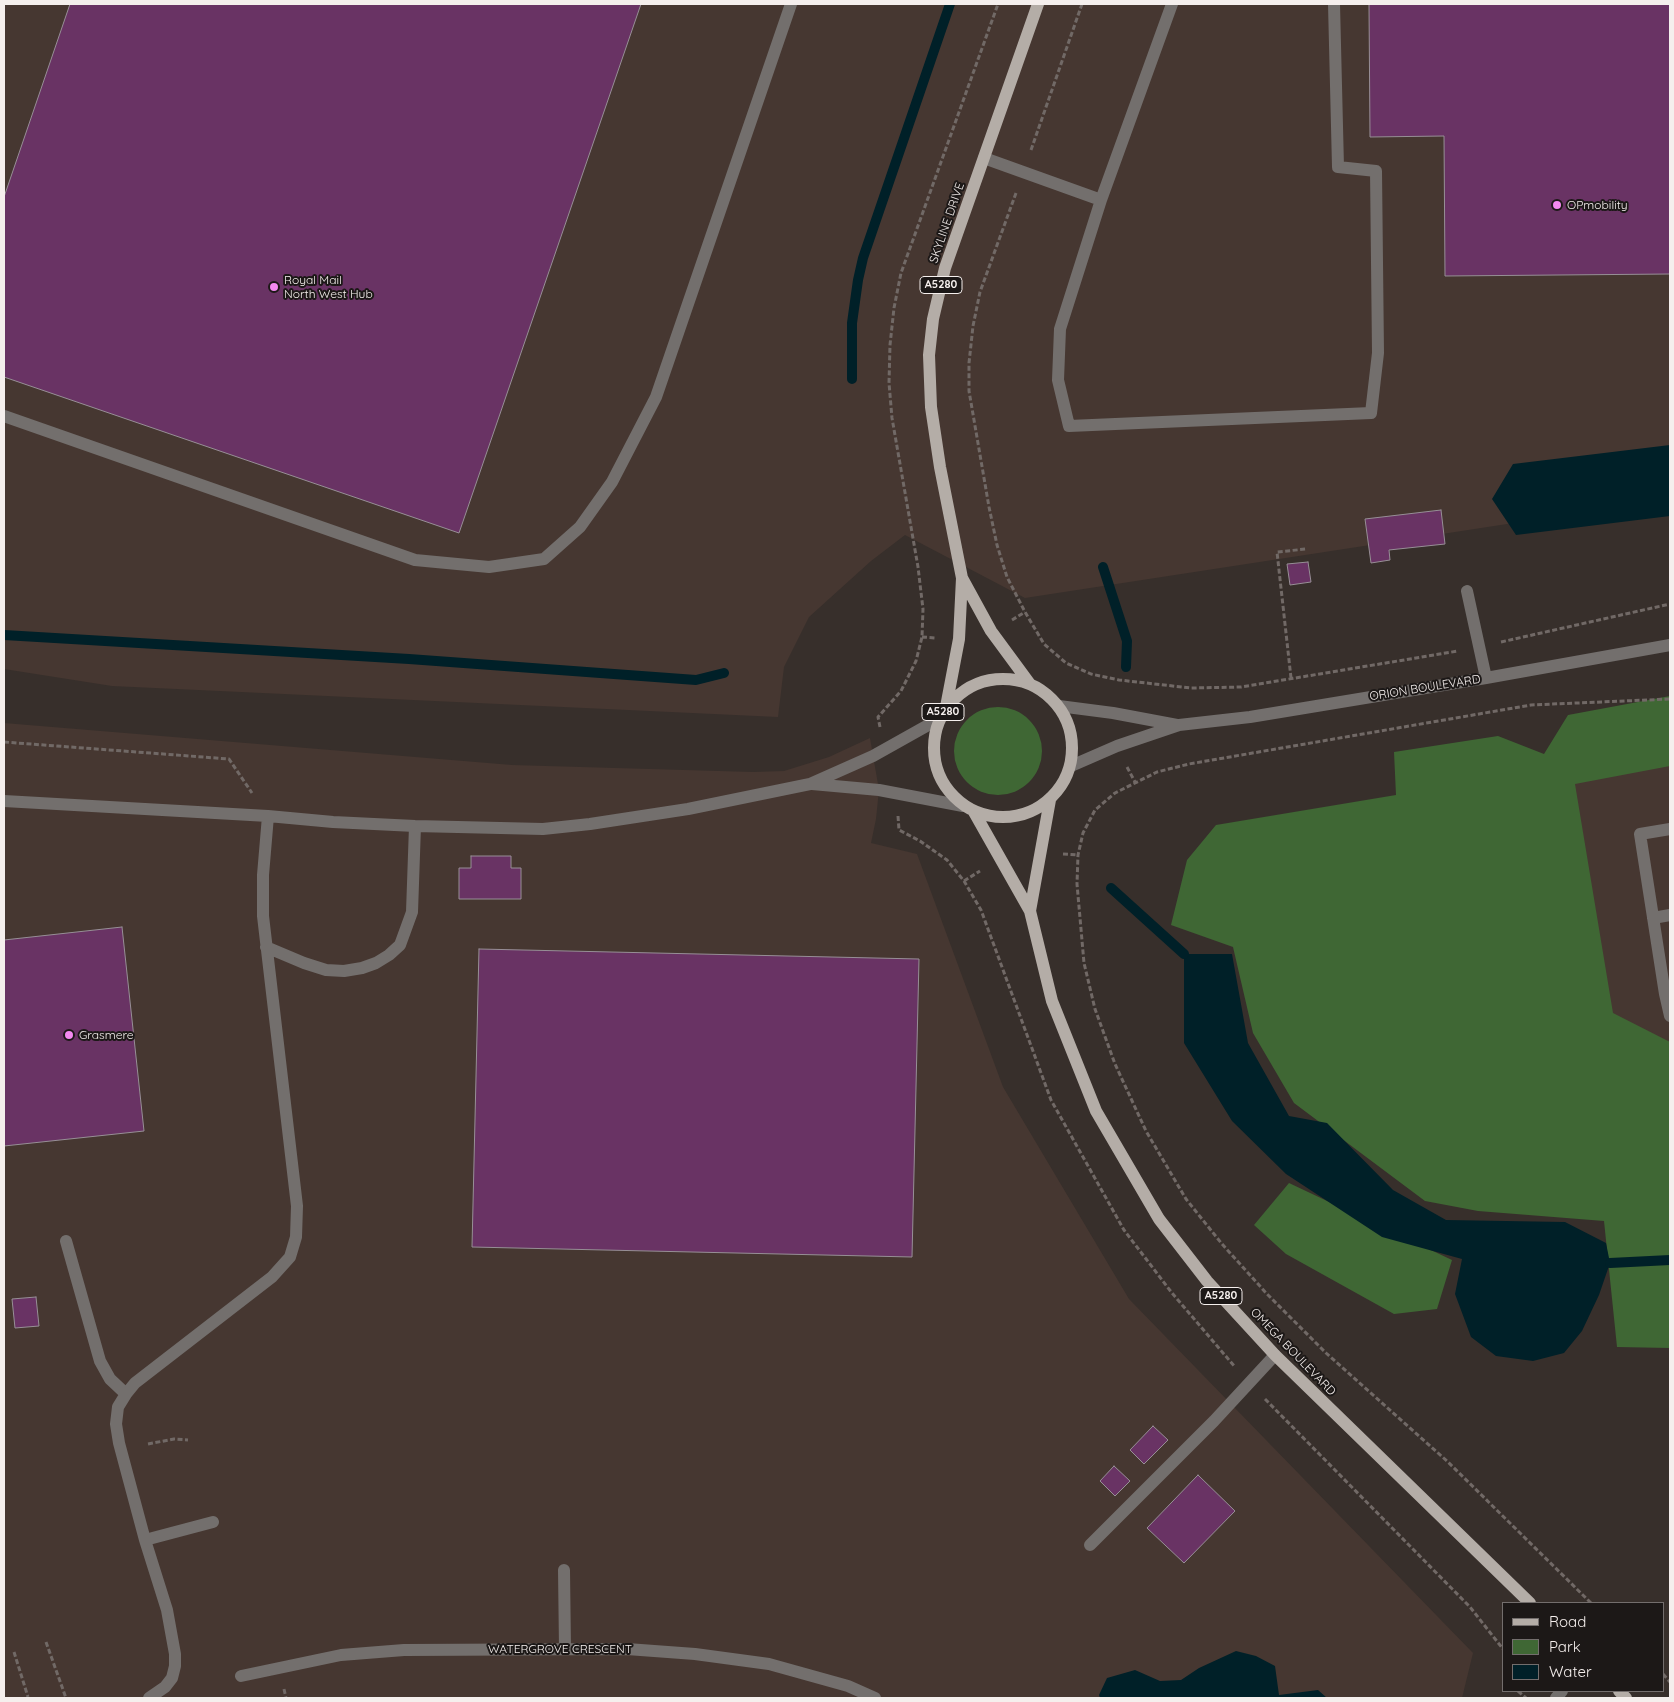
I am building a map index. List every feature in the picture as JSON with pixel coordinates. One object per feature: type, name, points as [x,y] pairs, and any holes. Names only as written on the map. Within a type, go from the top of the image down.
[{"type":"main road","name":"SKYLINE DRIVE","points":[[946,707],[959,639],[962,578],[932,416],[929,356],[933,319],[946,268],[1038,4]]},
{"type":"main road","name":"SKYLINE DRIVE","points":[[962,578],[991,632],[1030,684]]},
{"type":"main road","name":"A5280","points":[[1007,679],[1030,684],[1046,693],[1059,706],[1069,725],[1073,746],[1070,766],[1063,785],[1050,800],[1033,812],[1014,818],[994,818],[969,809],[946,789],[935,767],[933,743],[939,719],[946,707],[963,691],[984,681],[1007,679]]},
{"type":"main road","name":"OMEGA BOULEVARD","points":[[1030,911],[1050,800]]},
{"type":"main road","name":"OMEGA BOULEVARD","points":[[969,809],[1030,911],[1052,1001],[1096,1111],[1159,1219],[1207,1281],[1275,1355],[1529,1602]]},
{"type":"street","points":[[4,416],[415,560],[489,568],[544,559],[580,527],[612,482],[656,397],[791,4]]},
{"type":"street","points":[[1172,4],[1101,200],[1060,329],[1058,380],[1069,426],[1371,413],[1378,353],[1376,171],[1338,167],[1334,4]]},
{"type":"street","points":[[984,158],[1101,200]]},
{"type":"street","points":[[1467,591],[1486,678]]},
{"type":"street","name":"ORION BOULEVARD","points":[[1070,766],[1116,746],[1179,725],[1250,717],[1670,645]]},
{"type":"street","name":"ORION BOULEVARD","points":[[1059,706],[1113,713],[1179,725]]},
{"type":"street","points":[[4,801],[268,816],[333,822],[543,829],[688,809],[810,784],[878,753],[939,719]]},
{"type":"street","points":[[810,784],[879,790],[969,809]]},
{"type":"street","points":[[150,1698],[165,1687],[172,1678],[175,1654],[167,1610],[145,1540],[119,1443],[116,1424],[118,1407],[136,1383],[272,1277],[290,1257],[296,1237],[297,1206],[263,916],[263,876],[268,816]]},
{"type":"street","points":[[266,947],[304,963],[326,970],[344,972],[362,968],[383,959],[400,945],[412,912],[415,826]]},
{"type":"street","points":[[1670,829],[1640,834],[1653,918],[1668,993],[1670,1016]]},
{"type":"street","points":[[1653,918],[1670,916]]},
{"type":"street","points":[[66,1241],[100,1361],[110,1379],[126,1394]]},
{"type":"street","points":[[1090,1545],[1214,1421],[1275,1355]]},
{"type":"street","points":[[145,1540],[212,1522]]},
{"type":"street","points":[[564,1570],[565,1649]]},
{"type":"street","name":"WATERGROVE CRESCENT","points":[[241,1676],[340,1655],[404,1650],[627,1649],[695,1654],[769,1664],[848,1686],[875,1698]]},
{"type":"path","points":[[1034,140],[1082,4]]},
{"type":"path","points":[[1011,206],[980,292],[970,353],[970,391],[988,507],[997,545],[1007,577],[1024,612],[1044,644],[1066,663],[1091,674],[1119,680],[1191,688],[1241,687],[1448,653]]},
{"type":"path","points":[[1291,678],[1277,552],[1306,549]]},
{"type":"path","points":[[1513,639],[1670,604]]},
{"type":"path","points":[[1590,1602],[1447,1461],[1326,1353],[1266,1294],[1186,1199],[1146,1131],[1115,1064],[1095,1009],[1084,963],[1077,884],[1078,855],[1083,833],[1096,810],[1115,792],[1165,770],[1190,764],[1531,705],[1670,699]]},
{"type":"path","points":[[4,742],[229,759],[268,816]]},
{"type":"path","points":[[899,822],[899,830],[920,841],[947,860],[964,881],[981,910],[1051,1100],[1124,1230],[1172,1293],[1228,1359]]},
{"type":"path","points":[[1270,1404],[1470,1607],[1502,1648]]},
{"type":"path","points":[[148,1444],[174,1439],[188,1440]]},
{"type":"path","points":[[46,1642],[66,1698]]},
{"type":"path","points":[[14,1652],[28,1697]]},
{"type":"shaded area","points":[[4,4],[1670,4],[1670,499],[1025,598],[905,535],[871,561],[809,617],[784,667],[778,717],[112,686],[4,669]]},
{"type":"shaded area","points":[[4,723],[512,765],[753,772],[784,771],[829,757],[870,738],[879,790],[871,843],[917,854],[1003,1087],[1129,1299],[1473,1653],[1462,1698],[4,1698]]},
{"type":"shaded area","points":[[1670,726],[1670,1119],[1583,1073],[1527,765]]},
{"type":"green space","points":[[1670,696],[1670,766],[1575,784],[1613,1013],[1670,1042],[1670,1348],[1617,1347],[1604,1221],[1478,1211],[1425,1201],[1294,1103],[1253,1033],[1233,947],[1171,925],[1187,860],[1216,825],[1396,795],[1394,752],[1498,736],[1544,754],[1568,715]]},
{"type":"green space","points":[[998,707],[1015,710],[1029,720],[1039,734],[1042,751],[1039,768],[1029,782],[1015,792],[998,795],[981,792],[967,782],[957,768],[954,751],[957,734],[967,720],[981,710]]},
{"type":"green space","points":[[1289,1183],[1452,1260],[1437,1309],[1394,1314],[1286,1254],[1254,1225]]},
{"type":"water","points":[[1670,445],[1670,516],[1516,535],[1492,499],[1513,464]]},
{"type":"water","points":[[1184,954],[1232,954],[1248,1043],[1289,1116],[1327,1123],[1393,1190],[1446,1220],[1565,1222],[1606,1243],[1610,1263],[1599,1295],[1582,1331],[1564,1353],[1533,1361],[1496,1356],[1471,1337],[1455,1294],[1462,1259],[1382,1237],[1286,1174],[1232,1121],[1184,1043]]},
{"type":"water","points":[[1236,1651],[1256,1656],[1275,1666],[1279,1695],[1318,1690],[1327,1698],[1100,1698],[1099,1695],[1107,1678],[1135,1670],[1160,1681],[1181,1680],[1199,1668]]},
{"type":"building","name":"Royal Mail North West Hub","points":[[70,4],[641,4],[459,533],[4,377],[4,197]]},
{"type":"building","name":"OPmobility","points":[[1369,4],[1670,4],[1670,274],[1445,276],[1444,136],[1370,137]]},
{"type":"building","points":[[1441,510],[1445,544],[1389,550],[1390,560],[1371,563],[1365,519]]},
{"type":"building","points":[[1308,562],[1311,582],[1290,585],[1287,564]]},
{"type":"building","points":[[471,856],[511,856],[511,868],[521,868],[521,899],[459,899],[459,868],[471,868]]},
{"type":"building","name":"Grasmere","points":[[122,927],[144,1131],[4,1146],[4,940]]},
{"type":"building","points":[[479,949],[919,959],[912,1257],[472,1247]]},
{"type":"building","points":[[36,1297],[39,1326],[15,1328],[12,1299]]},
{"type":"building","points":[[1153,1426],[1168,1440],[1144,1464],[1130,1450]]},
{"type":"building","points":[[1114,1466],[1130,1481],[1115,1496],[1100,1481]]},
{"type":"building","points":[[1198,1475],[1235,1511],[1184,1563],[1147,1528]]},
{"type":"waterway","points":[[852,379],[852,323],[863,258],[950,4]]},
{"type":"waterway","points":[[1103,567],[1127,641],[1126,667]]},
{"type":"waterway","points":[[4,635],[409,659],[696,680],[724,673]]},
{"type":"waterway","points":[[1111,888],[1184,954]]},
{"type":"waterway","points":[[1610,1263],[1670,1260]]},
{"type":"place","name":"OPmobility","points":[[1557,205]]},
{"type":"place","name":"Royal Mail North West Hub","points":[[274,287]]},
{"type":"place","name":"Grasmere","points":[[69,1035]]}]
